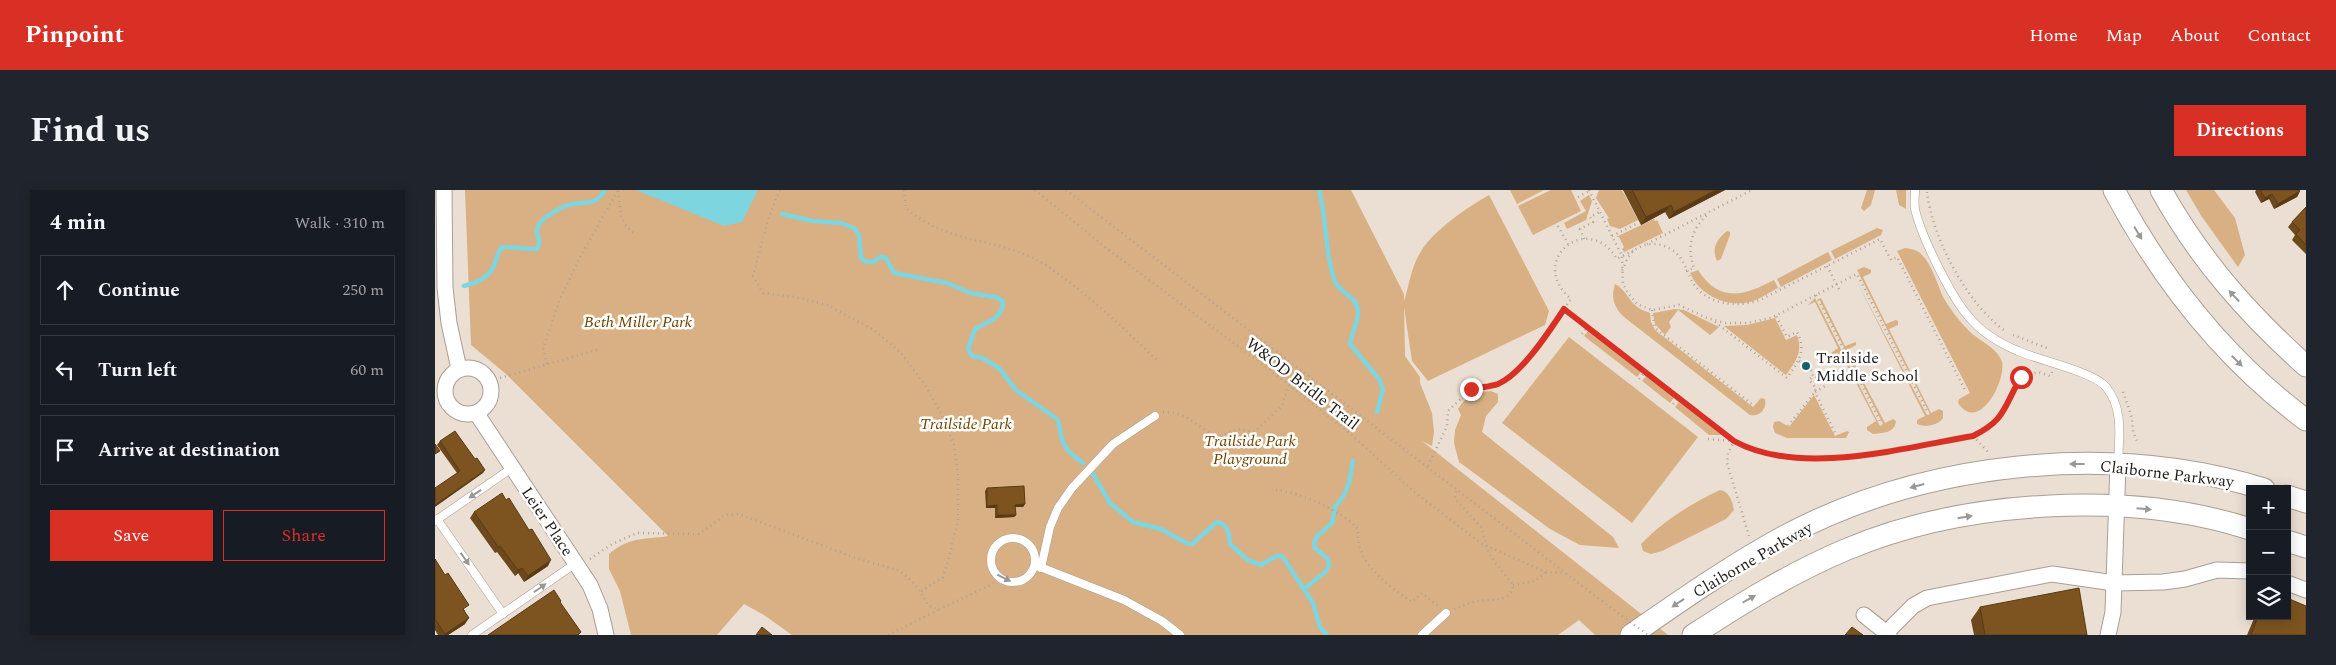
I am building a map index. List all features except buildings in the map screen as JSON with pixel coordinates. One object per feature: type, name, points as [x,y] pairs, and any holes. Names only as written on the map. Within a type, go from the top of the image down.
[{"type":"main road","points":[[2115,190],[2136,230],[2164,274],[2196,315],[2236,360],[2280,400],[2306,420]]},
{"type":"main road","points":[[2161,190],[2196,246],[2227,288],[2267,331],[2306,366]]},
{"type":"main road","name":"Claiborne Parkway","points":[[1631,635],[1726,571],[1784,537],[1840,511],[1873,499],[1945,479],[2001,469],[2051,464],[2118,464],[2251,485]]},
{"type":"main road","points":[[2291,497],[2306,502]]},
{"type":"main road","name":"Claiborne Parkway","points":[[1693,635],[1736,606],[1781,580],[1846,550],[1895,533],[1935,522],[2008,510],[2070,506],[2116,506],[2172,511],[2246,528]]},
{"type":"main road","points":[[2291,542],[2306,547]]},
{"type":"street","points":[[441,195],[445,288],[449,323],[459,369]]},
{"type":"street","points":[[472,368],[483,373],[490,383],[491,395],[487,406],[477,414],[465,415],[440,404],[449,377],[459,369],[472,368]]},
{"type":"street","name":"Leier Place","points":[[477,414],[594,593],[606,635]]},
{"type":"street","points":[[2108,635],[2113,612],[2118,464]]},
{"type":"street","points":[[1864,615],[1888,634],[1913,606],[1927,598],[2052,574],[2114,583],[2163,582],[2185,579],[2217,570],[2246,571]]},
{"type":"street","points":[[2291,584],[2306,590]]},
{"type":"lane","points":[[1915,190],[1914,206],[1920,228],[1952,291],[1968,317],[1992,339],[2086,375],[2105,385],[2115,400],[2120,421],[2118,464]]},
{"type":"lane","points":[[1038,567],[1035,555],[1027,543],[1013,538],[1006,539],[1000,543],[992,555],[993,569],[1003,579],[1016,582],[1022,580],[1038,567],[1058,508],[1071,488],[1113,444],[1155,416]]},
{"type":"lane","points":[[503,614],[436,520],[512,468]]},
{"type":"lane","points":[[472,635],[576,563]]},
{"type":"lane","points":[[1038,567],[1124,600],[1161,621],[1180,635]]},
{"type":"lane","points":[[1422,635],[1445,613]]},
{"type":"path","points":[[618,190],[619,214],[628,229],[636,235]]},
{"type":"path","points":[[547,364],[543,348],[559,301],[578,261],[618,190]]},
{"type":"path","points":[[780,190],[769,216],[753,276],[763,293],[795,297],[827,305],[874,330],[901,353],[925,385],[942,415],[954,445],[958,473],[958,520],[951,554],[943,577],[920,592]]},
{"type":"path","points":[[904,190],[906,208],[920,221],[953,235],[1011,250],[1039,261],[1089,296],[1159,362]]},
{"type":"path","name":"W&OD Bridle Trail","points":[[1035,190],[1105,247],[1289,385],[1353,436],[1413,491],[1487,546],[1515,560],[1546,572],[1565,573]]},
{"type":"path","points":[[1066,190],[1648,635]]},
{"type":"path","points":[[1579,197],[1590,190],[1622,256],[1622,272],[1627,293],[1637,304],[1652,310],[1679,305],[1712,320],[1725,323],[1747,323],[1776,316],[1857,274],[1928,413]]},
{"type":"path","points":[[1428,466],[1447,426],[1448,412],[1471,389],[1497,384],[1512,374],[1541,344],[1571,299],[1561,290],[1556,278],[1555,264],[1560,252],[1568,244],[1577,240],[1591,238],[1603,243],[1617,258],[1752,190]]},
{"type":"path","points":[[1564,309],[1734,441],[1757,452],[1777,456],[1847,458],[1973,436],[1986,429],[2003,414],[2021,377],[2037,372],[2050,376],[2061,353],[2007,333],[1989,320],[1972,300],[1957,275],[1933,224],[1927,190]]},
{"type":"path","points":[[1687,271],[1694,268],[1689,249],[1694,232],[1698,224],[1711,211]]},
{"type":"path","points":[[1584,239],[1580,229],[1593,222],[1590,217],[1600,212]]},
{"type":"path","points":[[1612,236],[1638,222]]},
{"type":"path","points":[[1559,226],[1568,244]]},
{"type":"path","points":[[1622,272],[1629,256],[1641,247],[1659,244],[1673,249],[1680,257],[1697,288],[1705,295],[1723,303],[1741,305],[1762,299],[1880,239],[1891,260],[1897,257],[1966,392]]},
{"type":"path","points":[[1827,266],[1840,291]]},
{"type":"path","points":[[1816,295],[1881,424]]},
{"type":"path","points":[[1652,310],[1653,324],[1662,335],[1753,405]]},
{"type":"path","points":[[1712,320],[1787,378],[1799,361],[1802,344],[1797,332],[1787,338],[1776,316]]},
{"type":"path","points":[[1582,334],[1587,327]]},
{"type":"path","points":[[500,378],[597,350]]},
{"type":"path","points":[[1799,361],[1812,371],[1813,377]]},
{"type":"path","points":[[1639,379],[1645,372]]},
{"type":"path","points":[[1813,377],[1809,380],[1816,388],[1815,392],[1835,433]]},
{"type":"path","points":[[1788,426],[1815,392],[1825,386],[1821,378],[1813,377]]},
{"type":"path","points":[[1155,416],[1165,412],[1187,418],[1216,438],[1237,429],[1254,432],[1282,406],[1289,385]]},
{"type":"path","points":[[2118,385],[2126,397],[2132,418],[2133,432],[2138,443]]},
{"type":"path","points":[[1673,404],[1678,398]]},
{"type":"path","points":[[1973,436],[1990,455]]},
{"type":"path","points":[[1708,439],[1734,441]]},
{"type":"path","points":[[1734,441],[1728,453],[1727,463],[1750,539]]},
{"type":"path","points":[[1457,488],[1456,500],[1481,527],[1493,561],[1513,585]]},
{"type":"path","points":[[1276,490],[1284,491],[1332,510],[1349,519],[1357,529],[1357,540],[1361,556],[1378,577],[1412,602],[1422,593],[1445,613],[1467,604],[1505,597],[1510,594],[1513,585]]},
{"type":"path","points":[[576,563],[592,558],[612,544],[637,532],[699,534],[725,515],[739,514],[853,557],[900,571],[915,584],[928,605],[938,610]]},
{"type":"path","points":[[1513,585],[1535,581],[1546,572]]},
{"type":"path","points":[[888,635],[1003,579]]},
{"type":"green space","points":[[465,190],[1351,190],[1404,294],[1404,302],[1414,265],[1420,253],[1433,236],[1451,220],[1489,195],[1549,311],[1545,325],[1428,381],[1412,361],[1404,307],[1405,356],[1420,377],[1420,383],[1432,413],[1434,432],[1432,446],[1422,441],[1668,635],[1595,635],[1579,620],[1558,635],[792,635],[764,615],[744,604],[717,635],[631,635],[620,591],[609,569],[609,554],[631,541],[668,536],[506,374],[471,345]]},
{"type":"green space","points":[[1510,190],[1544,190],[1517,204]]},
{"type":"green space","points":[[1551,190],[1571,190],[1581,211],[1533,235],[1518,206]]},
{"type":"green space","points":[[1599,190],[1622,190],[1638,220],[1620,229],[1610,226],[1607,219],[1609,218],[1596,198]]},
{"type":"green space","points":[[1867,190],[1875,190],[1871,205],[1864,211],[1861,208]]},
{"type":"green space","points":[[1896,190],[1906,190],[1906,209],[1899,205]]},
{"type":"green space","points":[[2186,190],[2214,190],[2235,218],[2245,255],[2238,267],[2202,217]]},
{"type":"green space","points":[[1589,195],[1592,201],[1586,220],[1567,229],[1564,223],[1586,211],[1580,201]]},
{"type":"green space","points":[[1654,219],[1655,221],[1657,220],[1663,233],[1624,252],[1622,249],[1624,247],[1619,237],[1616,237]]},
{"type":"green space","points":[[1877,228],[1883,230],[1881,235],[1835,259],[1831,251]]},
{"type":"green space","points":[[1727,231],[1730,232],[1730,235],[1721,259],[1717,261],[1715,256],[1716,244]]},
{"type":"green space","points":[[1905,248],[1913,249],[1924,257],[1943,297],[1955,315],[1973,335],[2000,357],[2002,370],[2000,381],[1989,401],[1982,409],[1974,412],[1966,411],[1958,403],[1959,399],[1970,393],[1897,251]]},
{"type":"green space","points":[[1828,252],[1832,260],[1781,287],[1777,279]]},
{"type":"green space","points":[[1864,267],[1871,270],[1871,273],[1863,277],[1886,324],[1898,321],[1898,325],[1889,329],[1931,413],[1939,409],[1943,411],[1943,418],[1935,424],[1924,426],[1917,424],[1917,420],[1925,416],[1856,280],[1927,415],[1930,414],[1857,270]]},
{"type":"green space","points":[[1698,270],[1706,281],[1723,292],[1742,293],[1774,280],[1778,288],[1753,301],[1744,303],[1725,302],[1708,294],[1695,281],[1690,273]]},
{"type":"green space","points":[[1615,284],[1624,291],[1637,307],[1650,313],[1651,322],[1655,330],[1753,407],[1761,398],[1765,399],[1765,406],[1762,412],[1757,415],[1750,415],[1624,317],[1617,309],[1614,301]]},
{"type":"green space","points":[[1815,298],[1880,426],[1883,424],[1819,299],[1821,298],[1845,346],[1856,342],[1856,345],[1847,350],[1885,423],[1893,419],[1896,421],[1891,430],[1873,434],[1867,430],[1867,427],[1876,421],[1841,354],[1832,358],[1829,356],[1838,348],[1815,302],[1808,305]]},
{"type":"green space","points":[[1675,309],[1684,310],[1719,327],[1710,335],[1678,310],[1669,322],[1671,327],[1665,335],[1655,324],[1653,313]]},
{"type":"green space","points":[[1775,318],[1786,340],[1797,335],[1799,341],[1799,351],[1786,375],[1724,326],[1747,325]]},
{"type":"green space","points":[[1588,331],[1641,372],[1637,377],[1584,336]]},
{"type":"green space","points":[[1569,337],[1698,437],[1632,523],[1502,423]]},
{"type":"green space","points":[[1646,376],[1674,398],[1670,403],[1642,381]]},
{"type":"green space","points":[[1491,391],[1498,394],[1498,402],[1486,416],[1482,432],[1613,537],[1619,548],[1580,545],[1550,529],[1459,462],[1454,443],[1455,430],[1461,415],[1458,409],[1464,401],[1472,396],[1481,392]]},
{"type":"green space","points":[[1814,395],[1835,436],[1847,431],[1849,432],[1846,438],[1787,438],[1775,433],[1774,422],[1779,421],[1789,427]]},
{"type":"green space","points":[[1679,402],[1722,435],[1709,435],[1675,407]]},
{"type":"green space","points":[[1720,490],[1728,495],[1734,510],[1726,519],[1662,551],[1651,554],[1643,551],[1641,544],[1668,520]]},
{"type":"water","points":[[636,190],[758,190],[742,222],[724,226]]},
{"type":"waterway","points":[[464,286],[475,283],[488,275],[494,266],[499,251],[503,247],[537,249],[539,246],[538,226],[549,215],[560,208],[575,203],[596,200],[605,190]]},
{"type":"waterway","points":[[1319,190],[1335,281],[1340,289],[1357,306],[1357,319],[1350,344],[1379,379],[1383,389],[1377,412]]},
{"type":"waterway","points":[[782,214],[813,221],[841,223],[854,228],[859,235],[861,258],[866,262],[873,262],[880,257],[886,258],[894,273],[947,283],[971,293],[999,298],[1003,302],[1000,312],[993,319],[975,329],[968,349],[972,356],[982,358],[999,368],[1016,390],[1057,419],[1064,444],[1083,463]]},
{"type":"waterway","points":[[1304,589],[1325,572],[1329,565],[1328,559],[1315,548],[1314,543],[1317,536],[1332,523],[1335,507],[1344,495],[1349,483],[1353,461]]},
{"type":"waterway","points":[[1093,474],[1110,503],[1133,522],[1161,529],[1186,543],[1192,544],[1217,522],[1226,527],[1229,533],[1230,544],[1248,560],[1261,565],[1276,556],[1282,556],[1313,603],[1320,627],[1327,635]]},
{"type":"place","name":"Trailside Middle School","points":[[1806,366]]},
{"type":"route","points":[[1471,389],[1497,384],[1512,374],[1541,344],[1552,330],[1564,309],[1734,441],[1757,452],[1782,457],[1847,458],[1973,436],[1986,429],[2003,414],[2021,377]]},
{"type":"park label","name":"Beth Miller Park","points":[[638,321]]},
{"type":"park label","name":"Trailside Park","points":[[966,423]]},
{"type":"park label","name":"Trailside Park Playground","points":[[1250,449]]}]
